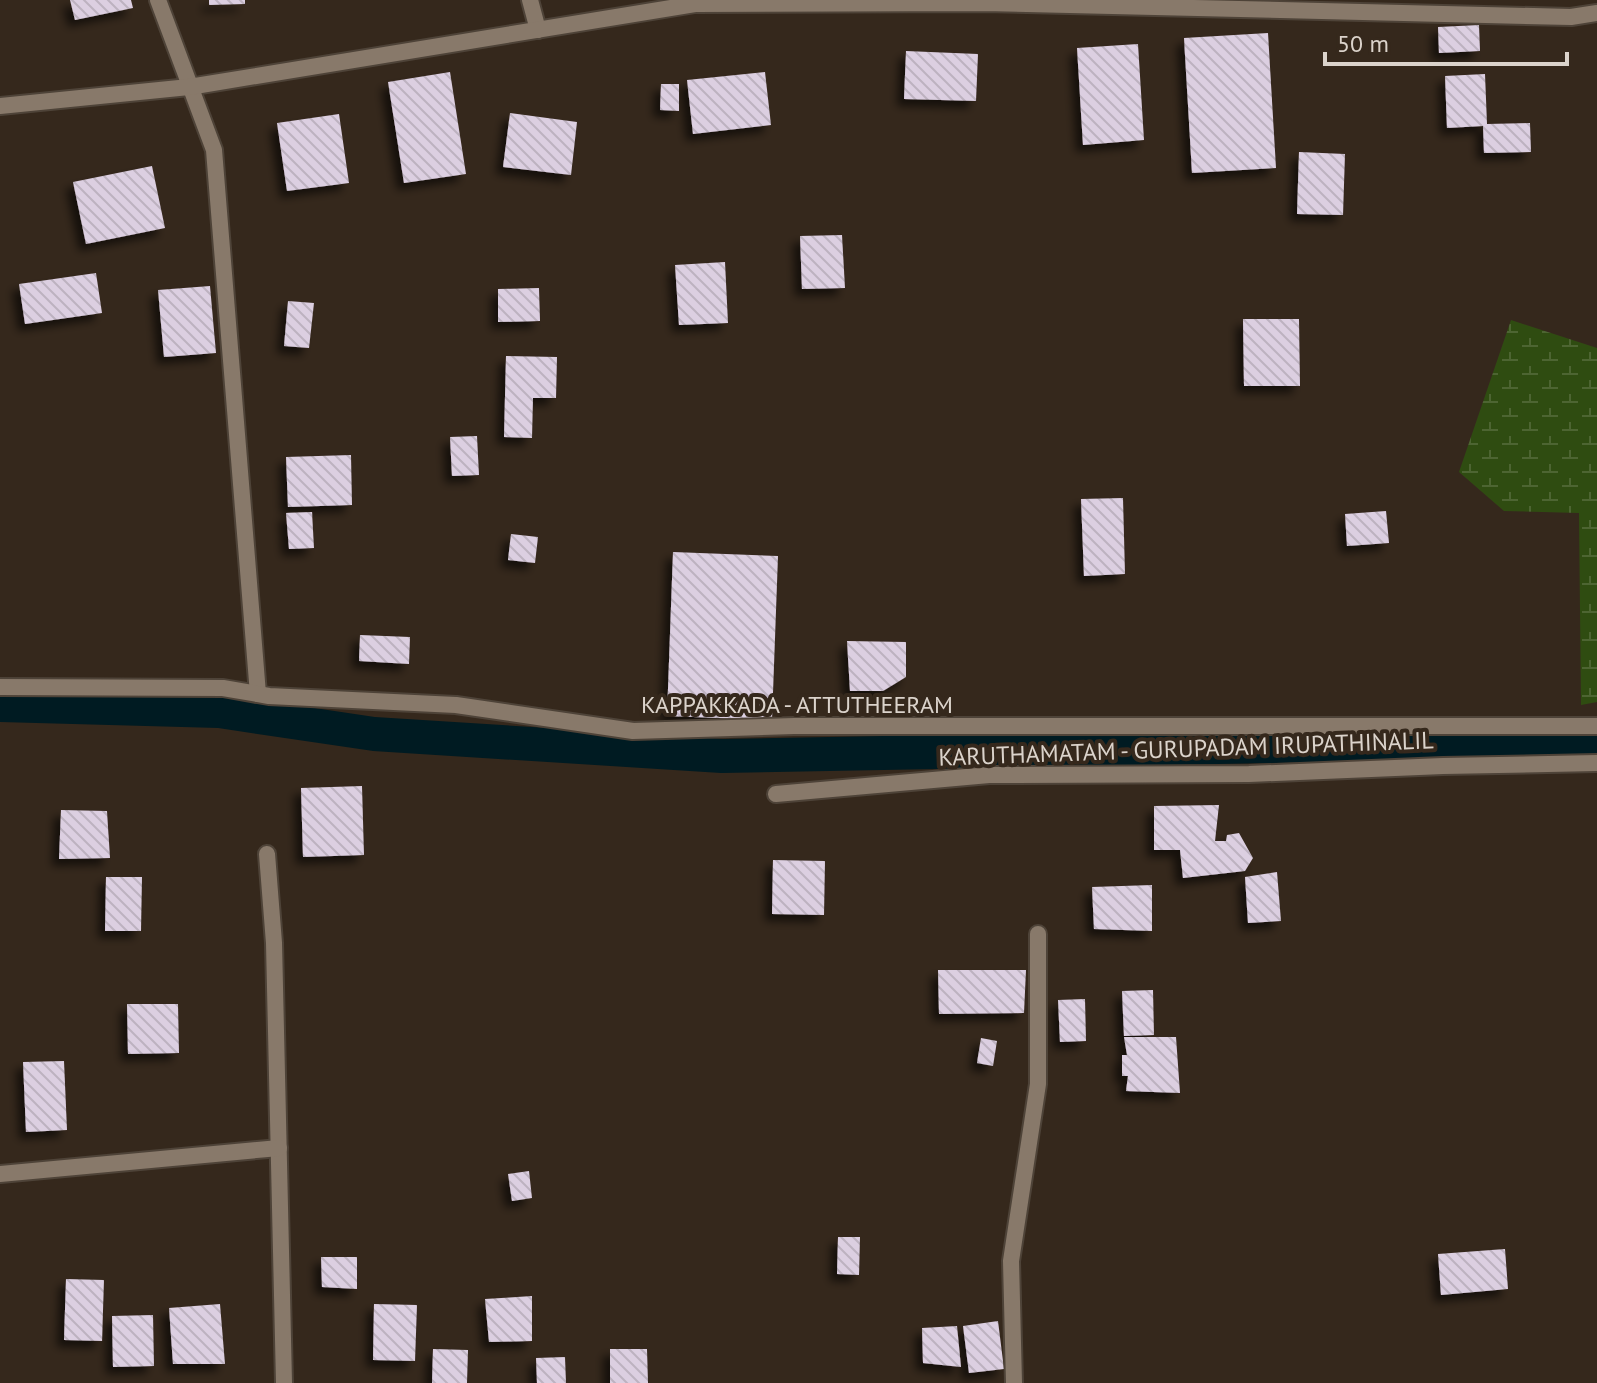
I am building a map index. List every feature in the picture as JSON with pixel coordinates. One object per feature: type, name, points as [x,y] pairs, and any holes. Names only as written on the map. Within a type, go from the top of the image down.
[{"type":"street","points":[[158,0],[214,150],[258,694]]},
{"type":"street","points":[[530,0],[538,30]]},
{"type":"street","points":[[0,106],[189,87],[695,4],[985,3],[1571,17],[1597,13]]},
{"type":"street","name":"KAPPAKKADA - ATTUTHEERAM","points":[[0,687],[223,688],[258,694],[456,705],[633,731],[794,726],[1597,726]]},
{"type":"street","name":"KARUTHAMATAM - GURUPADAM IRUPATHINALIL","points":[[776,794],[989,775],[1249,774],[1597,763]]},
{"type":"street","points":[[267,854],[274,943],[284,1383]]},
{"type":"street","points":[[1014,1383],[1011,1261],[1038,1084],[1038,934]]},
{"type":"street","points":[[0,1174],[279,1148]]},
{"type":"green space","points":[[1511,320],[1597,348],[1597,702],[1581,705],[1579,513],[1504,511],[1459,472]]},
{"type":"building","points":[[70,0],[131,0],[133,8],[75,20]]},
{"type":"building","points":[[209,0],[245,0],[245,4],[209,5]]},
{"type":"building","points":[[1479,25],[1480,51],[1439,53],[1438,27]]},
{"type":"building","points":[[1268,33],[1276,168],[1192,173],[1184,38]]},
{"type":"building","points":[[1138,44],[1144,140],[1083,145],[1077,48]]},
{"type":"building","points":[[906,51],[978,54],[976,101],[904,99]]},
{"type":"building","points":[[450,72],[466,174],[404,183],[388,82]]},
{"type":"building","points":[[765,72],[771,125],[693,134],[687,80]]},
{"type":"building","points":[[1485,74],[1487,124],[1530,123],[1531,152],[1484,153],[1483,126],[1447,128],[1445,76]]},
{"type":"building","points":[[661,84],[679,84],[679,111],[660,110]]},
{"type":"building","points":[[510,113],[577,122],[571,175],[503,167]]},
{"type":"building","points":[[339,114],[349,183],[287,191],[277,123]]},
{"type":"building","points":[[1299,152],[1345,154],[1343,215],[1297,214]]},
{"type":"building","points":[[152,166],[165,228],[86,244],[73,182]]},
{"type":"building","points":[[842,235],[845,288],[802,289],[800,236]]},
{"type":"building","points":[[725,262],[728,323],[679,325],[675,265]]},
{"type":"building","points":[[96,273],[102,313],[25,324],[19,284]]},
{"type":"building","points":[[210,286],[216,353],[164,357],[158,290]]},
{"type":"building","points":[[539,288],[540,321],[498,322],[498,289]]},
{"type":"building","points":[[288,301],[314,303],[309,348],[284,346]]},
{"type":"building","points":[[1243,319],[1299,319],[1300,386],[1244,386]]},
{"type":"building","points":[[506,356],[557,357],[556,398],[533,398],[532,438],[504,437]]},
{"type":"building","points":[[477,436],[479,475],[452,476],[450,437]]},
{"type":"building","points":[[351,455],[352,505],[288,507],[286,457]]},
{"type":"building","points":[[1123,498],[1125,574],[1084,576],[1081,499]]},
{"type":"building","points":[[1386,511],[1389,543],[1347,546],[1345,514]]},
{"type":"building","points":[[312,512],[314,548],[289,549],[286,513]]},
{"type":"building","points":[[511,534],[538,537],[535,563],[508,560]]},
{"type":"building","points":[[673,552],[778,556],[772,720],[667,716]]},
{"type":"building","points":[[360,635],[410,637],[409,664],[359,661]]},
{"type":"building","points":[[847,641],[906,642],[906,677],[883,691],[850,691]]},
{"type":"building","points":[[362,786],[364,855],[303,857],[301,788]]},
{"type":"building","points":[[1219,805],[1215,841],[1226,841],[1227,835],[1239,833],[1253,858],[1245,871],[1183,878],[1180,850],[1154,850],[1154,806]]},
{"type":"building","points":[[61,810],[107,811],[110,858],[59,859]]},
{"type":"building","points":[[773,860],[825,861],[824,915],[772,914]]},
{"type":"building","points":[[1277,872],[1281,921],[1248,923],[1245,877]]},
{"type":"building","points":[[106,877],[142,877],[141,931],[105,931]]},
{"type":"building","points":[[1152,885],[1152,931],[1094,929],[1092,887]]},
{"type":"building","points":[[938,970],[1026,970],[1024,1013],[939,1014]]},
{"type":"building","points":[[1153,990],[1154,1035],[1124,1036],[1122,991]]},
{"type":"building","points":[[1085,999],[1086,1041],[1060,1042],[1058,1000]]},
{"type":"building","points":[[127,1004],[178,1004],[179,1053],[128,1054]]},
{"type":"building","points":[[1124,1037],[1176,1037],[1180,1093],[1126,1091],[1128,1076],[1122,1076],[1122,1055],[1127,1055]]},
{"type":"building","points":[[981,1038],[997,1041],[993,1066],[977,1063]]},
{"type":"building","points":[[64,1061],[67,1130],[26,1132],[23,1062]]},
{"type":"building","points":[[529,1171],[532,1198],[512,1201],[508,1174]]},
{"type":"building","points":[[838,1237],[860,1237],[859,1275],[837,1274]]},
{"type":"building","points":[[1505,1249],[1508,1289],[1441,1295],[1438,1254]]},
{"type":"building","points":[[321,1257],[357,1257],[357,1289],[322,1287]]},
{"type":"building","points":[[66,1279],[104,1280],[102,1341],[64,1340]]},
{"type":"building","points":[[532,1296],[532,1341],[489,1342],[485,1299]]},
{"type":"building","points":[[220,1304],[225,1364],[173,1364],[169,1308]]},
{"type":"building","points":[[374,1304],[417,1305],[415,1361],[373,1360]]},
{"type":"building","points":[[153,1315],[154,1366],[113,1367],[112,1316]]},
{"type":"building","points":[[998,1321],[1004,1369],[969,1373],[963,1326]]},
{"type":"building","points":[[957,1326],[961,1367],[923,1363],[922,1328]]},
{"type":"building","points":[[433,1349],[468,1350],[467,1383],[432,1383]]},
{"type":"building","points":[[610,1349],[647,1349],[648,1383],[610,1383]]},
{"type":"building","points":[[565,1357],[566,1383],[537,1383],[536,1358]]},
{"type":"waterway","points":[[0,705],[219,711],[374,734],[722,756],[1597,740]]}]
